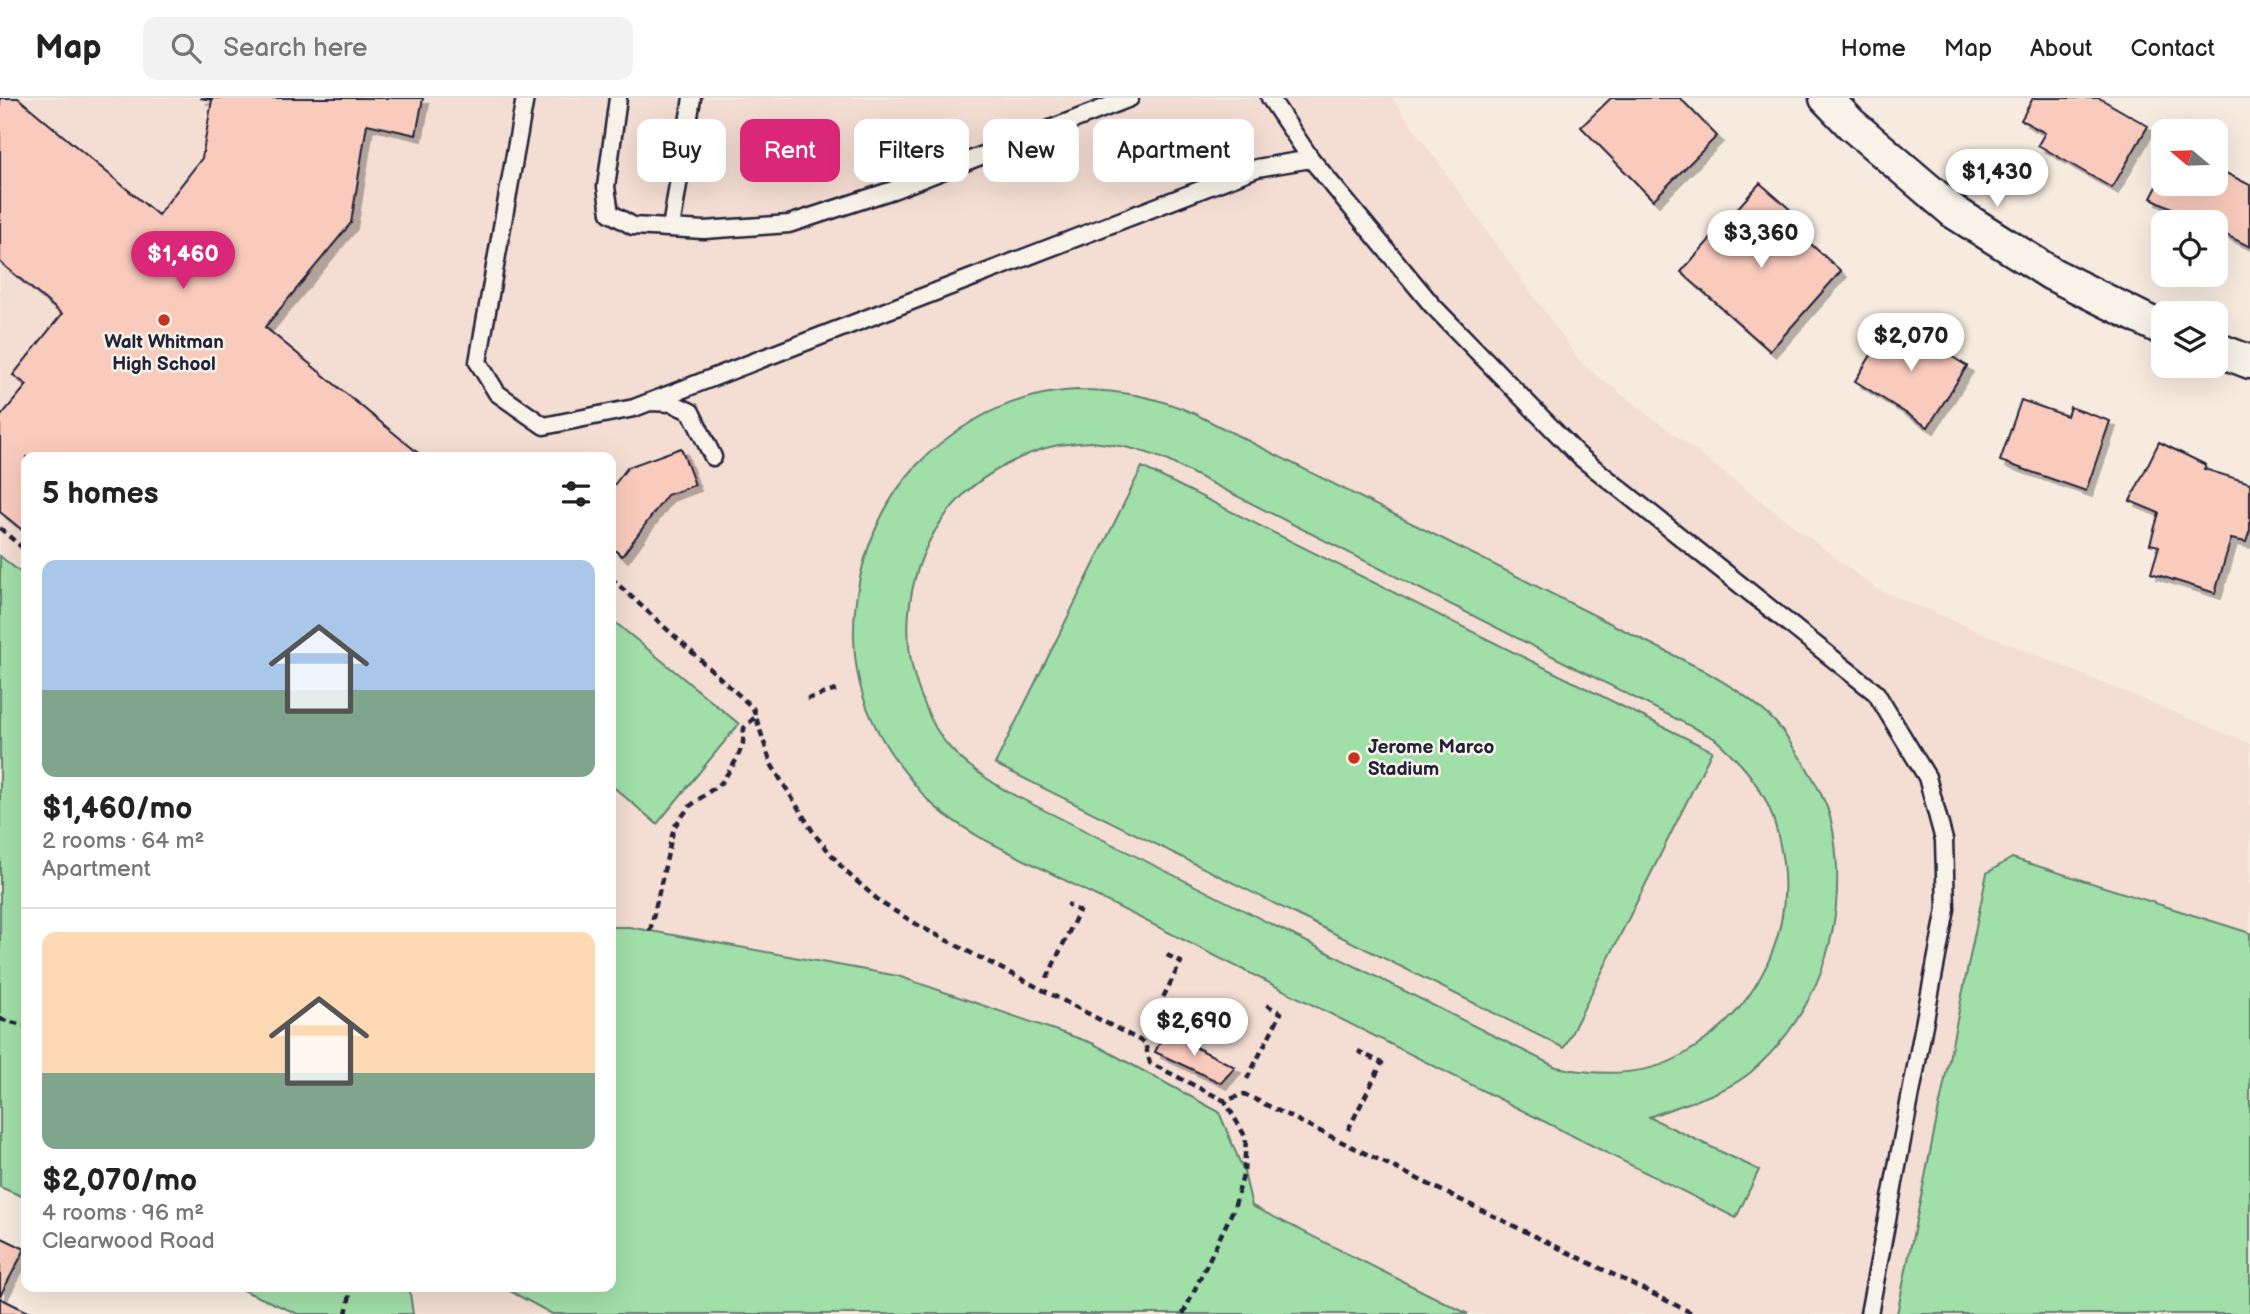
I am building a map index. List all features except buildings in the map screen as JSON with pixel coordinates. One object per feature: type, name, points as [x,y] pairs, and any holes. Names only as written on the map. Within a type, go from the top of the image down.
[{"type":"street","points":[[1826,98],[1851,124],[1954,212],[2052,274],[2151,323]]},
{"type":"street","points":[[2228,354],[2250,362]]},
{"type":"lane","points":[[525,98],[478,362],[497,393],[544,426],[634,408],[1257,168],[1311,159]]},
{"type":"lane","points":[[618,98],[606,187],[610,213],[633,226],[704,230],[789,224],[892,190],[1130,98]]},
{"type":"lane","points":[[671,228],[692,98]]},
{"type":"lane","points":[[1270,98],[1311,159],[1432,305],[1579,456],[1877,693],[1927,777],[1944,840],[1946,909],[1869,1314]]},
{"type":"lane","points":[[649,401],[672,403],[691,412],[713,457]]},
{"type":"path","points":[[0,528],[21,547]]},
{"type":"path","points":[[616,583],[753,708],[771,764],[815,835],[846,872],[883,905],[1144,1043],[1150,1063],[1225,1101],[1245,1138],[1244,1172],[1234,1208],[1183,1314]]},
{"type":"path","points":[[807,699],[836,691]]},
{"type":"path","points":[[650,930],[674,827],[691,806],[722,782],[737,759],[744,728],[756,716]]},
{"type":"path","points":[[1046,978],[1079,911],[1066,904]]},
{"type":"path","points":[[1147,1029],[1181,962],[1165,954]]},
{"type":"path","points":[[1247,1079],[1281,1013],[1263,1003]]},
{"type":"path","points":[[0,1019],[21,1025]]},
{"type":"path","points":[[1348,1130],[1382,1063],[1358,1051]]},
{"type":"path","points":[[1225,1101],[1244,1094],[1694,1314]]},
{"type":"path","points":[[346,1314],[349,1292]]},
{"type":"shaded area","name":"Walt Whitman High School","points":[[0,98],[1392,98],[1582,364],[1875,588],[2250,744],[2250,1314],[413,1314],[410,1292],[616,1292],[616,452],[21,452],[21,573],[0,556]]},
{"type":"green space","points":[[1071,390],[1137,395],[1195,414],[1703,670],[1751,700],[1779,726],[1816,784],[1833,828],[1837,897],[1827,954],[1818,980],[1790,1029],[1772,1052],[1751,1072],[1715,1093],[1649,1117],[1759,1170],[1736,1218],[981,838],[941,812],[920,792],[878,732],[864,699],[857,670],[855,607],[869,545],[897,490],[916,466],[942,442],[972,422],[1005,406],[1044,394]],"holes":[[[1091,442],[1138,450],[1166,460],[1714,738],[1742,766],[1765,799],[1780,845],[1784,877],[1783,908],[1777,938],[1751,993],[1731,1017],[1708,1038],[1681,1056],[1651,1068],[1603,1073],[1556,1067],[1006,791],[957,755],[943,739],[929,715],[915,676],[909,648],[912,592],[919,565],[946,515],[974,485],[1031,453],[1054,446]]]},
{"type":"green space","name":"Jerome Marco Stadium","points":[[1142,467],[1712,751],[1564,1048],[995,764]]},
{"type":"green space","points":[[0,556],[21,573],[21,1196],[0,1187]]},
{"type":"green space","points":[[616,623],[739,724],[657,824],[616,789]]},
{"type":"green space","points":[[2012,858],[2250,933],[2250,1314],[1897,1314],[1987,873]]},
{"type":"green space","points":[[616,927],[629,927],[898,976],[1092,1043],[1219,1112],[1244,1172],[1252,1206],[1468,1314],[552,1314],[512,1292],[616,1292]]},
{"type":"green space","points":[[247,1292],[410,1292],[413,1314],[298,1314]]},
{"type":"place","name":"Walt Whitman High School","points":[[164,320]]},
{"type":"place","name":"Jerome Marco Stadium","points":[[1354,758]]}]
